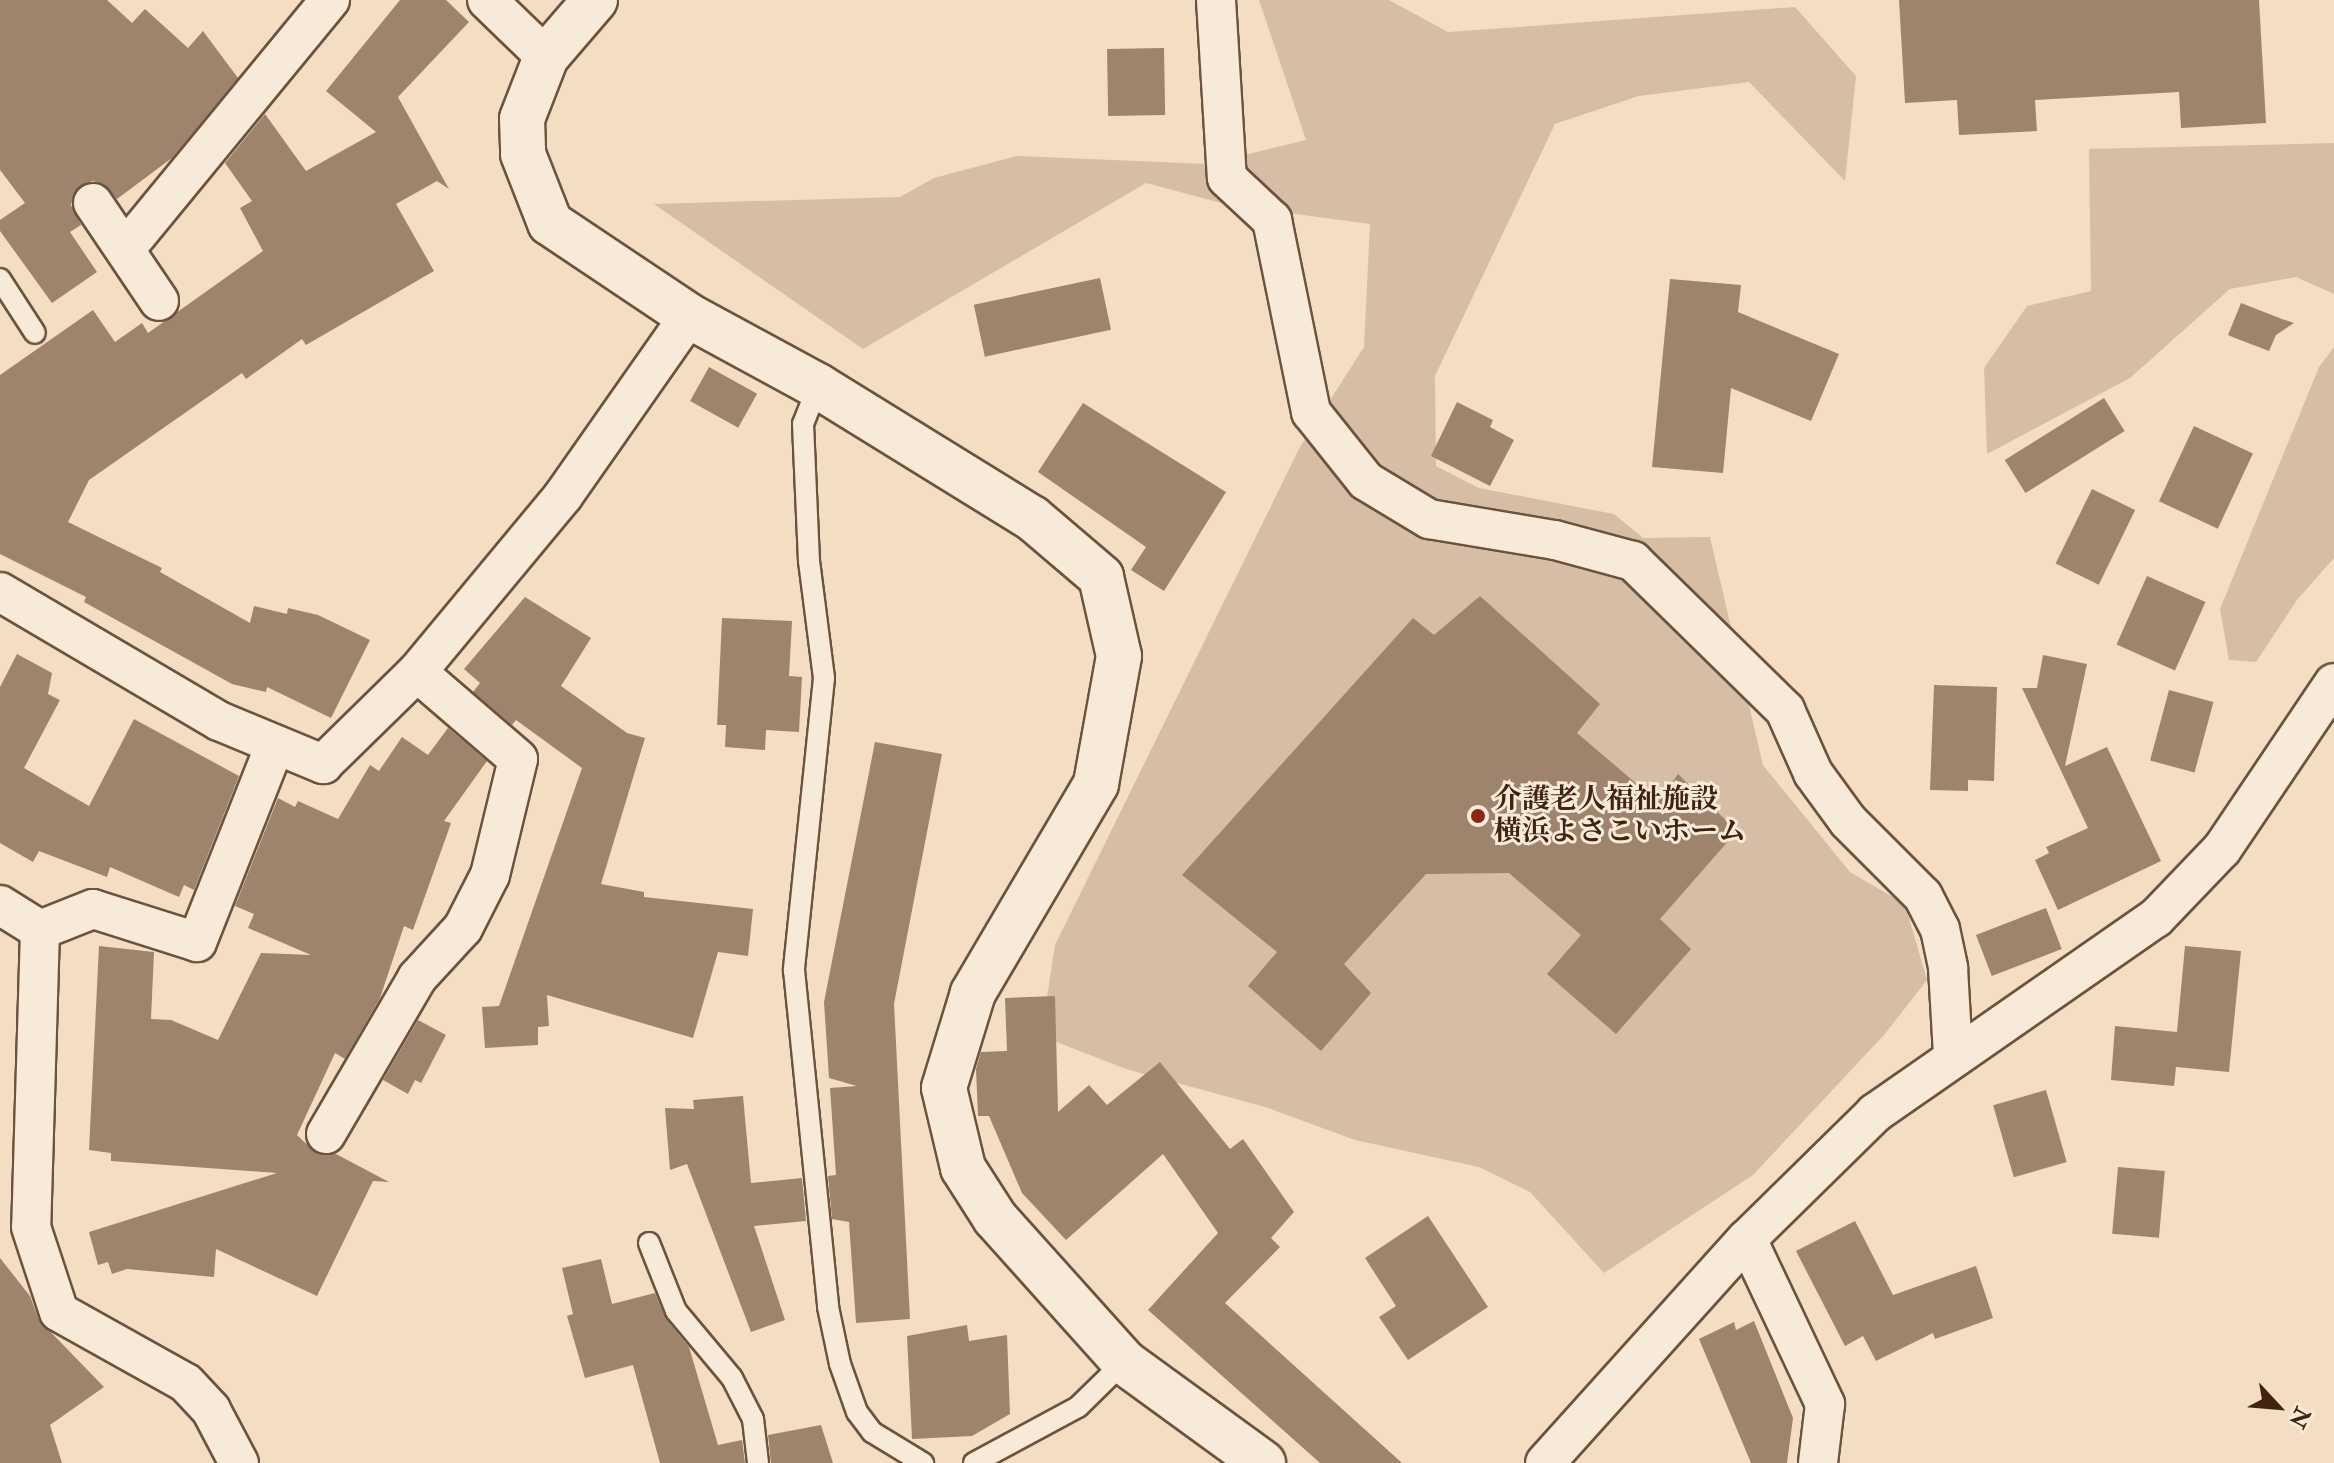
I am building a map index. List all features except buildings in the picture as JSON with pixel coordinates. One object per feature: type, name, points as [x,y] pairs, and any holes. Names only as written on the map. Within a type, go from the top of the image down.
[{"type":"street","points":[[127,247],[330,0]]},
{"type":"street","points":[[487,0],[546,57]]},
{"type":"street","points":[[595,0],[546,57],[522,119],[522,143],[550,223],[689,316],[818,386],[1032,518],[1101,577],[1119,656],[1096,784],[973,993],[944,1088],[963,1168],[995,1218],[1124,1362],[1263,1463]]},
{"type":"street","points":[[1216,0],[1227,178],[1272,220],[1311,412],[1366,481],[1429,519],[1555,540],[1633,561],[1785,710],[1813,773],[1848,821],[1923,896],[1940,929],[1953,1055]]},
{"type":"street","points":[[93,203],[127,247],[159,301]]},
{"type":"street","points":[[0,592],[219,721],[323,764],[417,672],[563,496],[689,316]]},
{"type":"street","points":[[326,1134],[417,978],[463,928],[490,875],[518,759],[417,672]]},
{"type":"street","points":[[1545,1463],[1747,1239],[1875,1113],[1953,1055],[2156,918],[2222,849],[2334,683]]},
{"type":"street","points":[[40,930],[93,909],[197,942],[275,745]]},
{"type":"street","points":[[0,905],[40,930]]},
{"type":"street","points":[[40,930],[31,1227],[59,1312],[186,1383],[211,1410],[239,1463]]},
{"type":"street","points":[[1747,1239],[1825,1404],[1818,1463]]},
{"type":"lane","points":[[0,279],[35,333]]},
{"type":"lane","points":[[818,386],[803,424],[809,561],[824,678],[794,970],[828,1307],[840,1364],[857,1412],[872,1432],[923,1463]]},
{"type":"lane","points":[[649,1243],[676,1311],[732,1378],[753,1419],[758,1463]]},
{"type":"lane","points":[[974,1463],[1078,1407],[1124,1362]]},
{"type":"shaded area","points":[[1259,0],[1389,0],[1448,32],[1795,7],[1856,76],[1845,181],[1749,82],[1639,96],[1555,124],[1435,376],[1436,466],[1479,488],[1614,514],[1643,538],[1710,537],[1763,765],[1850,872],[1905,904],[1927,980],[1884,1035],[1753,1175],[1604,1273],[1530,1192],[1479,1167],[1355,1140],[1265,1107],[1126,1069],[1041,1036],[1055,945],[1300,447],[1364,347],[1370,224],[1229,205],[1146,183],[863,349],[654,204],[900,197],[934,178],[1017,156],[1208,164],[1306,140]]},
{"type":"shaded area","points":[[2334,143],[2334,294],[2296,277],[2230,289],[2130,378],[1987,454],[1984,368],[2027,306],[2091,291],[2089,149]]},
{"type":"shaded area","points":[[2334,347],[2334,558],[2297,600],[2256,662],[2229,660],[2220,609],[2319,367]]},
{"type":"place","name":"介護老人福祉施設 横浜よさこいホーム","points":[[1478,816]]}]
